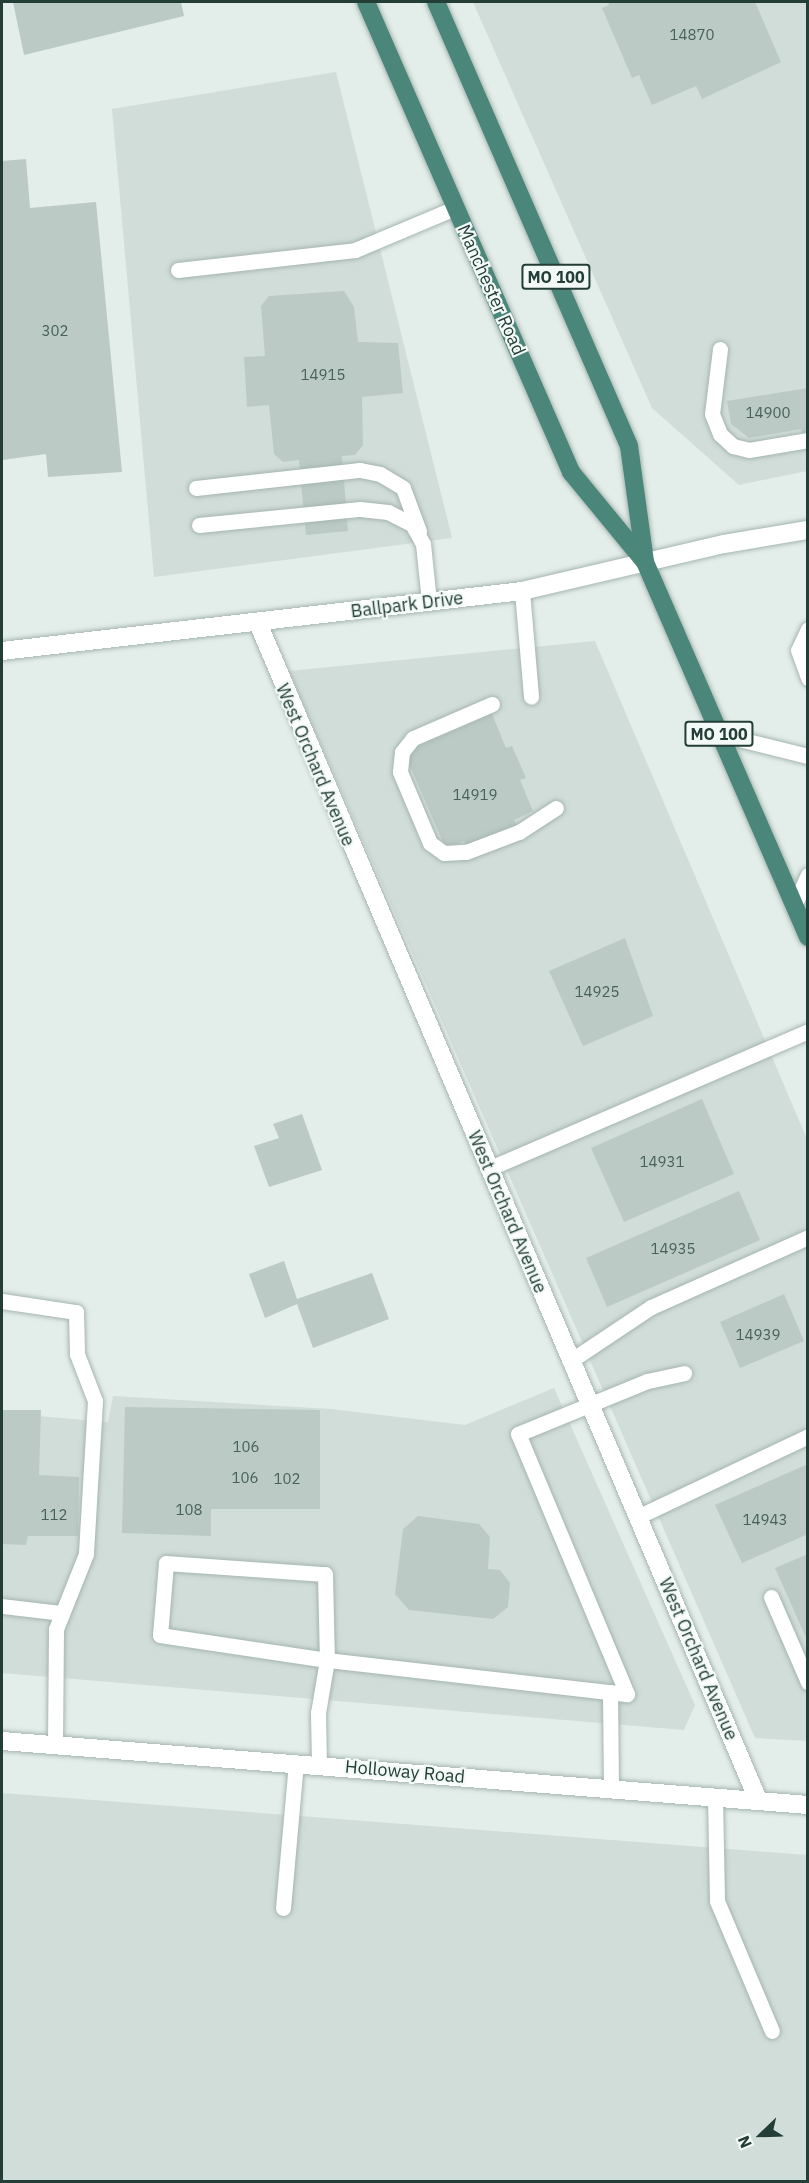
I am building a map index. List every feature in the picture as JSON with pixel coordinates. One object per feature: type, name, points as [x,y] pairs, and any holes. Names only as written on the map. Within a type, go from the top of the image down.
[{"type":"highway","name":"Manchester Road","points":[[366,2],[571,472],[645,562]]},
{"type":"highway","name":"Manchester Road","points":[[436,2],[629,446],[645,562],[807,937]]},
{"type":"street","name":"Ballpark Drive","points":[[2,651],[522,591],[645,562],[807,530]]},
{"type":"street","name":"West Orchard Avenue","points":[[258,623],[758,1800]]},
{"type":"street","name":"Holloway Road","points":[[2,1741],[807,1805]]},
{"type":"lane","points":[[178,270],[355,250],[455,208]]},
{"type":"lane","points":[[720,349],[712,414],[720,434],[733,446],[749,450],[807,440]]},
{"type":"lane","points":[[196,488],[360,470],[380,474],[403,488],[423,544],[429,601]]},
{"type":"lane","points":[[199,525],[360,509],[388,512],[412,524],[423,544]]},
{"type":"lane","points":[[522,591],[531,697]]},
{"type":"lane","points":[[807,629],[798,650],[807,678]]},
{"type":"lane","points":[[492,704],[413,738],[402,752],[400,772],[430,843],[444,853],[466,852],[519,832],[556,808]]},
{"type":"lane","points":[[719,734],[807,756]]},
{"type":"lane","points":[[794,906],[807,875]]},
{"type":"lane","points":[[488,1169],[807,1030]]},
{"type":"lane","points":[[570,1361],[651,1306],[807,1238]]},
{"type":"lane","points":[[2,1301],[76,1312],[77,1354],[95,1401],[87,1554],[56,1629],[55,1745]]},
{"type":"lane","points":[[319,1765],[318,1713],[327,1660],[325,1574],[166,1563],[160,1635],[327,1660],[627,1694],[518,1434],[647,1381],[684,1373]]},
{"type":"lane","points":[[637,1517],[807,1436]]},
{"type":"lane","points":[[771,1597],[807,1682]]},
{"type":"lane","points":[[2,1606],[62,1613]]},
{"type":"lane","points":[[609,1692],[611,1788]]},
{"type":"lane","points":[[283,1908],[296,1764]]},
{"type":"lane","points":[[715,1797],[717,1901],[772,2031]]},
{"type":"shaded area","points":[[473,2],[807,2],[807,471],[739,485],[652,408]]},
{"type":"shaded area","points":[[336,72],[452,538],[154,577],[112,109]]},
{"type":"shaded area","points":[[595,641],[807,1139],[807,1741],[755,1738],[289,671]]},
{"type":"shaded area","points":[[554,1388],[695,1705],[684,1730],[2,1673],[2,1413],[108,1422],[113,1396],[331,1409],[465,1425]]},
{"type":"shaded area","points":[[2,1793],[807,1855],[807,2181],[2,2181]]},
{"type":"building","points":[[13,2],[181,2],[184,16],[24,55]]},
{"type":"building","points":[[608,2],[755,2],[781,62],[702,99],[696,86],[652,105],[639,75],[632,78],[602,8],[609,5]]},
{"type":"building","points":[[26,159],[30,208],[96,202],[122,472],[48,477],[46,454],[2,460],[2,161]]},
{"type":"building","points":[[344,291],[354,307],[358,342],[398,343],[403,393],[362,397],[363,445],[355,455],[342,456],[348,531],[306,535],[299,460],[283,462],[274,454],[269,405],[247,407],[244,357],[265,356],[261,306],[269,296]]},
{"type":"building","points":[[808,388],[808,433],[802,434],[801,429],[749,438],[731,424],[727,401]]},
{"type":"building","points":[[492,714],[506,748],[512,746],[526,778],[520,780],[533,811],[514,820],[517,826],[466,848],[464,841],[446,849],[404,752]]},
{"type":"building","points":[[625,938],[653,1016],[583,1046],[549,971]]},
{"type":"building","points":[[702,1099],[734,1174],[624,1222],[591,1148]]},
{"type":"building","points":[[302,1114],[322,1170],[269,1187],[254,1146],[279,1138],[273,1124]]},
{"type":"building","points":[[739,1191],[760,1240],[607,1307],[586,1258]]},
{"type":"building","points":[[284,1261],[297,1299],[372,1273],[389,1319],[313,1348],[297,1304],[265,1318],[249,1274]]},
{"type":"building","points":[[784,1294],[804,1341],[740,1368],[720,1322]]},
{"type":"building","points":[[125,1407],[320,1410],[320,1509],[211,1509],[211,1536],[122,1533]]},
{"type":"building","points":[[2,1410],[41,1410],[39,1475],[79,1477],[78,1536],[28,1536],[26,1545],[2,1544]]},
{"type":"building","points":[[808,1464],[808,1534],[742,1563],[715,1505]]},
{"type":"building","points":[[418,1516],[479,1524],[490,1537],[488,1569],[500,1570],[510,1583],[508,1607],[493,1619],[409,1610],[395,1594],[403,1529]]},
{"type":"building","points":[[808,1554],[808,1642],[775,1568]]}]
